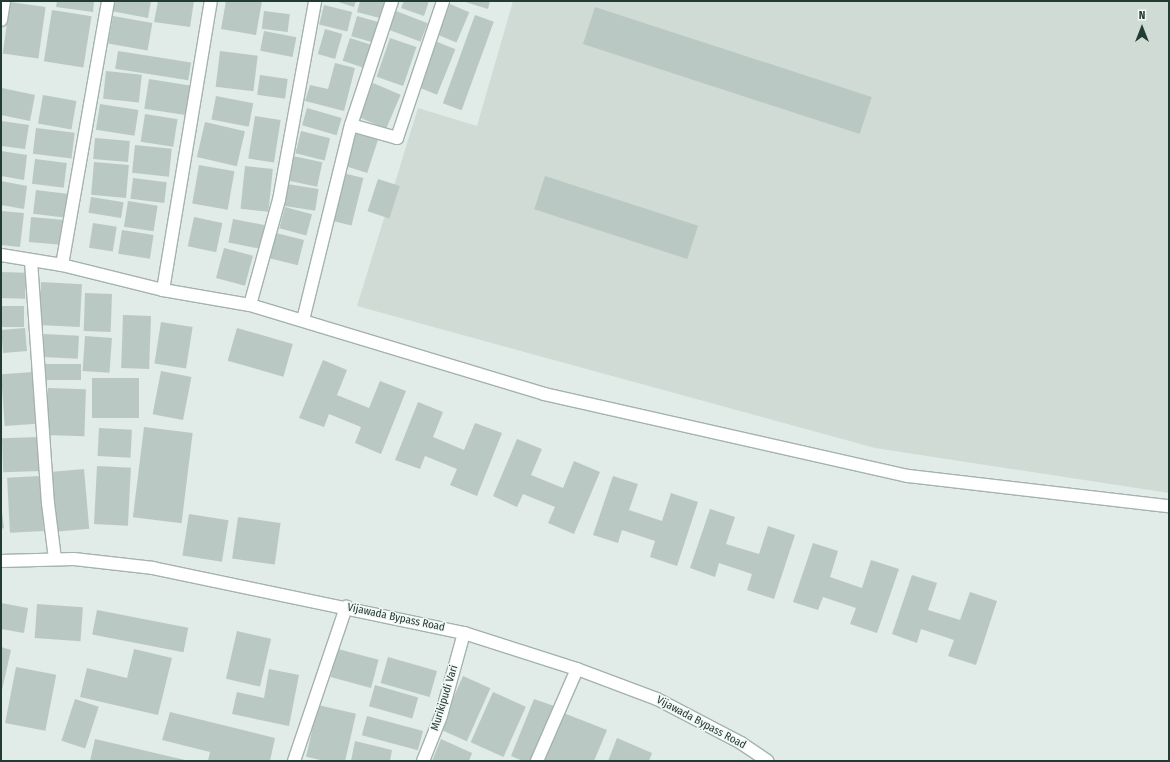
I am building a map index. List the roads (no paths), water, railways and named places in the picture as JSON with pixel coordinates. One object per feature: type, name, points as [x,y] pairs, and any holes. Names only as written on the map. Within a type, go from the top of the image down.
[{"type":"street","points":[[1,20],[4,1]]},
{"type":"street","points":[[62,265],[108,1]]},
{"type":"street","points":[[163,290],[211,1]]},
{"type":"street","points":[[250,305],[279,200],[315,1]]},
{"type":"street","points":[[303,320],[351,125],[392,1]]},
{"type":"street","points":[[351,125],[397,138],[443,1]]},
{"type":"street","points":[[1,255],[62,265],[163,290],[250,305],[544,394],[908,476],[1169,506]]},
{"type":"street","points":[[31,261],[48,503],[55,559]]},
{"type":"street","name":"Vijawada Bypass Road","points":[[1,561],[55,559],[153,568],[346,607],[464,633],[576,669],[657,699],[741,743],[768,761]]},
{"type":"street","points":[[294,761],[346,607]]},
{"type":"street","name":"Murikipudi Vari","points":[[423,761],[441,716],[464,633]]},
{"type":"street","points":[[537,761],[576,669]]}]
